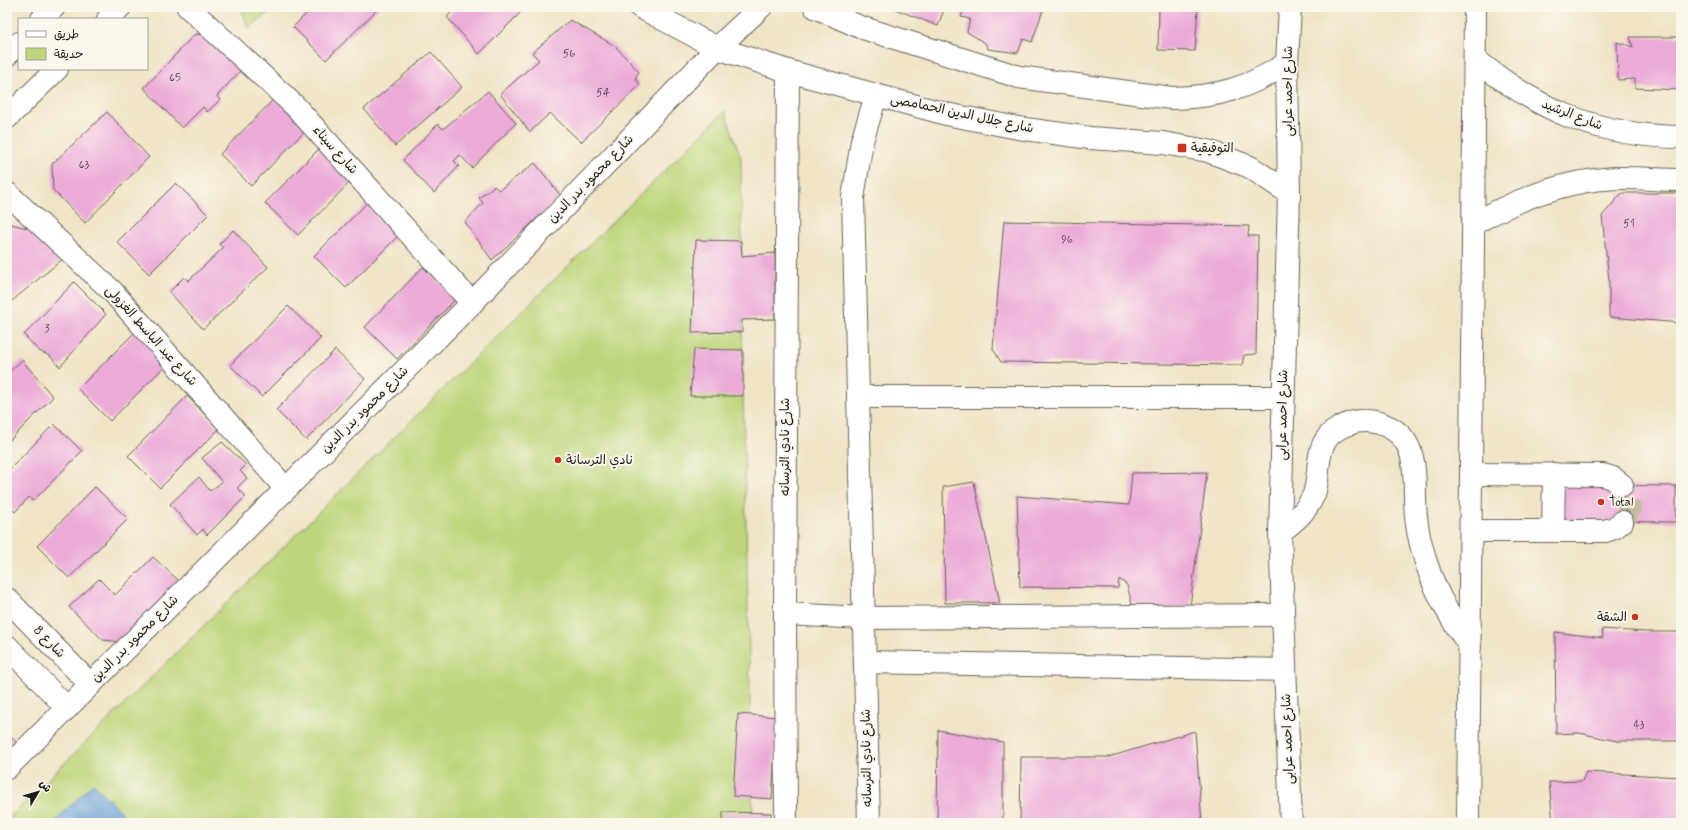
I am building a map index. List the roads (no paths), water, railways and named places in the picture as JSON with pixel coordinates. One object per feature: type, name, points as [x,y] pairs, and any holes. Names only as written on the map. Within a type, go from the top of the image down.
[{"type":"street","points":[[43,18],[54,7]]},
{"type":"street","points":[[109,18],[120,7]]},
{"type":"street","name":"شارع سيناء","points":[[188,7],[296,106],[472,303]]},
{"type":"street","name":"شارع جلال الدين الحمامصى","points":[[640,7],[717,48],[788,71],[946,114],[1018,128],[1090,138],[1170,144],[1208,151],[1250,167],[1289,193]]},
{"type":"street","name":"شارع محمود بدر الدين","points":[[7,768],[472,303],[717,48],[761,7]]},
{"type":"street","points":[[815,7],[860,27],[1019,77],[1170,98],[1195,98],[1220,94],[1238,89],[1266,77],[1287,64]]},
{"type":"street","name":"شارع احمد عرابى","points":[[1290,7],[1287,64],[1289,193],[1280,532],[1291,823]]},
{"type":"street","points":[[1468,823],[1475,7]]},
{"type":"street","name":"شارع الرشيد","points":[[1475,59],[1531,99],[1562,114],[1595,126],[1628,133],[1681,137]]},
{"type":"street","points":[[7,118],[56,70]]},
{"type":"street","name":"شارع نادي الترسانه","points":[[786,823],[784,614],[788,71]]},
{"type":"street","name":"شارع نادي الترسانه","points":[[869,823],[852,198],[862,141],[876,96]]},
{"type":"street","points":[[1473,224],[1508,205],[1530,196],[1544,191],[1583,182],[1622,178],[1681,180]]},
{"type":"street","name":"شارع عبد الباسط الغزولى","points":[[7,193],[112,290],[286,489]]},
{"type":"street","points":[[858,397],[1283,397]]},
{"type":"street","points":[[1280,532],[1294,522],[1308,504],[1316,483],[1322,445],[1332,434],[1344,425],[1358,421],[1372,421],[1387,426],[1399,434],[1408,446],[1414,460],[1416,515],[1421,548],[1431,579],[1442,603],[1470,646]]},
{"type":"street","points":[[1471,474],[1603,475],[1613,478],[1622,485]]},
{"type":"street","points":[[1553,531],[1554,474]]},
{"type":"street","points":[[1471,532],[1605,531],[1614,528],[1622,522]]},
{"type":"street","name":"شارع 8","points":[[7,599],[90,684]]},
{"type":"street","points":[[784,614],[864,618],[1282,615]]},
{"type":"street","points":[[7,646],[67,708]]},
{"type":"street","points":[[864,662],[1285,670]]},
{"type":"water","points":[[93,783],[132,823],[53,823]]},
{"type":"tunnel","points":[[1622,485],[1630,499],[1630,508],[1622,522]]},
{"type":"place","name":"التوفيقية","points":[[1182,148]]},
{"type":"place","name":"نادي الترسانة","points":[[558,460]]},
{"type":"place","name":"Total","points":[[1601,502]]},
{"type":"place","name":"الشقة","points":[[1635,617]]}]
